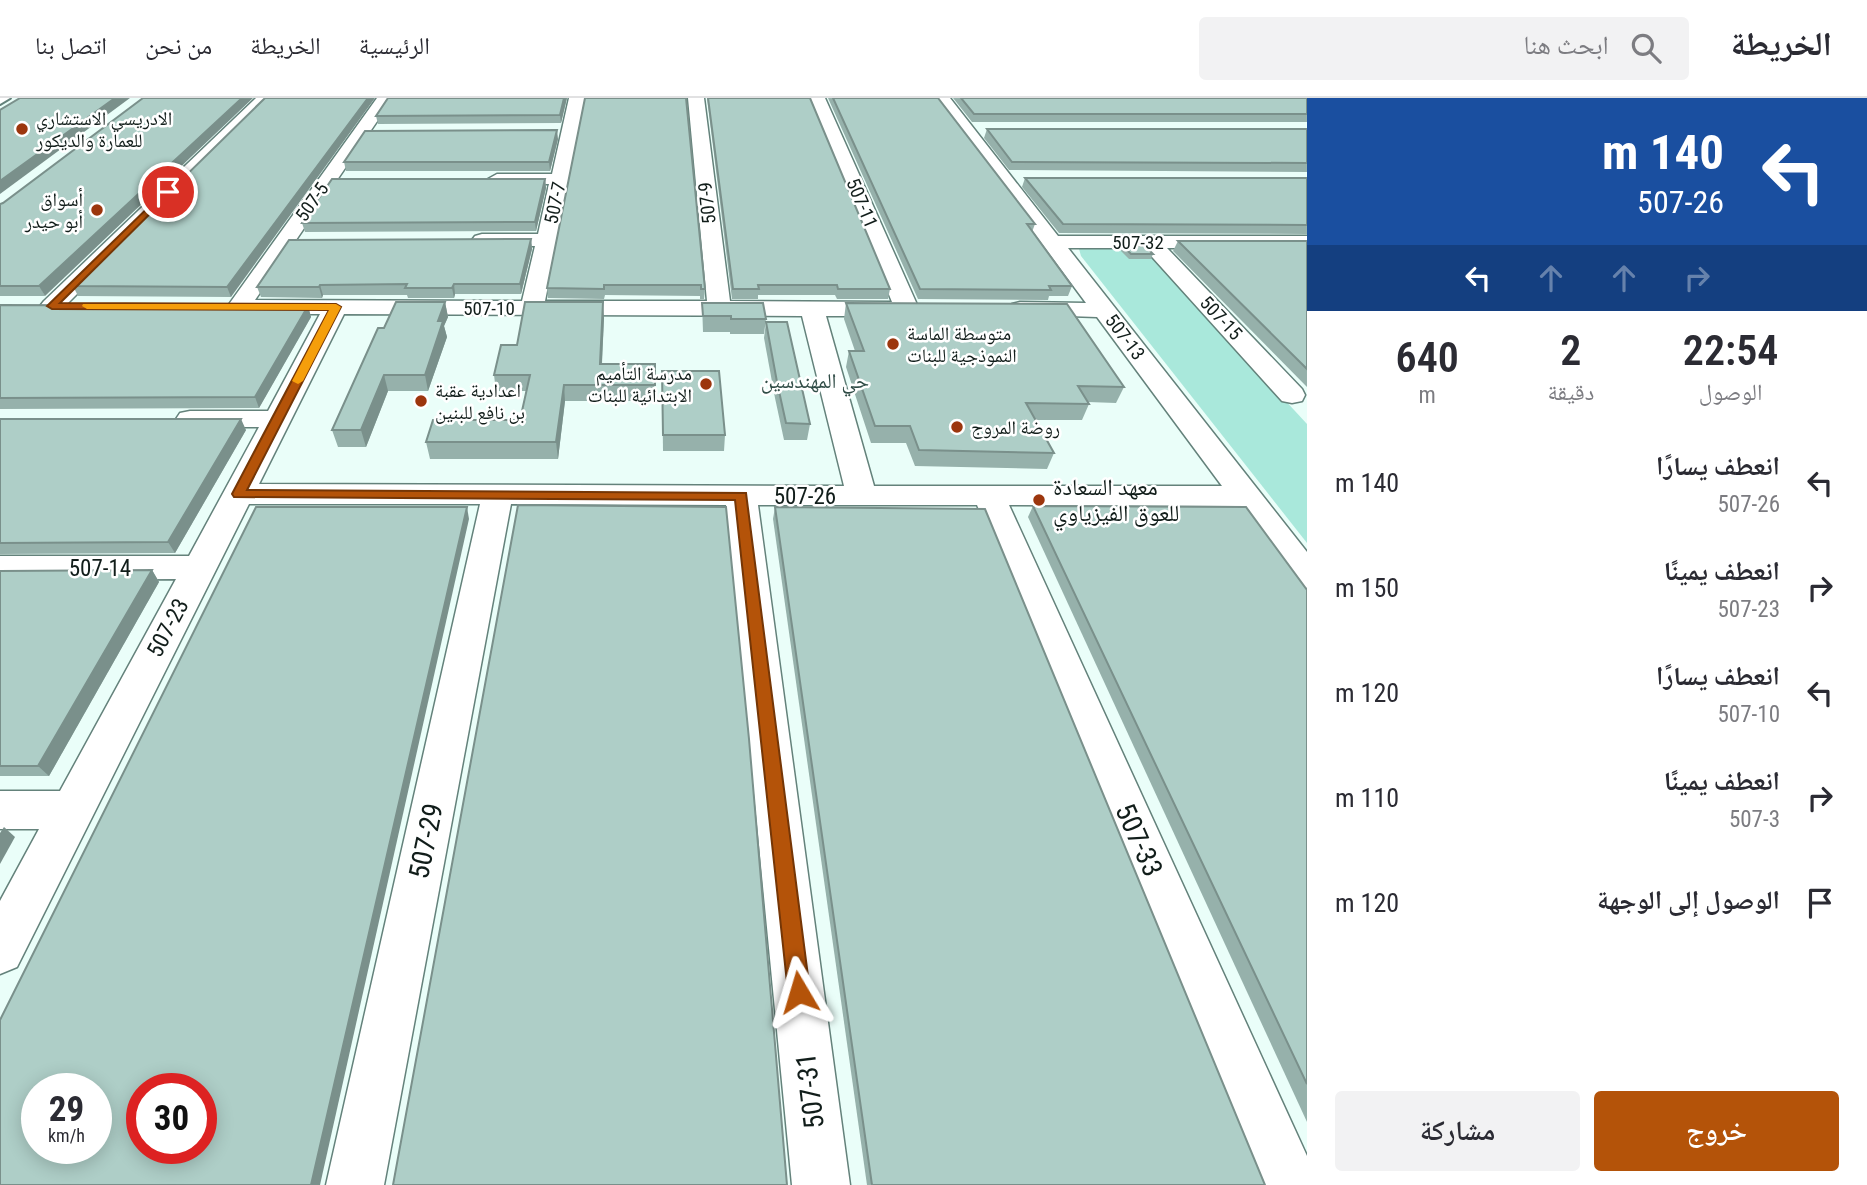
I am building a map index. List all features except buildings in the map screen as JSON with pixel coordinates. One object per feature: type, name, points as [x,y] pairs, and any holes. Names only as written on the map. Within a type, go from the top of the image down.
[{"type":"street","points":[[52,306],[265,98]]},
{"type":"street","name":"507-5","points":[[239,307],[384,98]]},
{"type":"street","name":"507-7","points":[[533,308],[560,179],[563,131],[578,98]]},
{"type":"street","name":"507-9","points":[[696,98],[719,308]]},
{"type":"street","name":"507-11","points":[[817,98],[908,309]]},
{"type":"street","name":"507-13","points":[[942,98],[1307,576]]},
{"type":"street","points":[[0,112],[19,101]]},
{"type":"street","points":[[967,130],[994,130]]},
{"type":"street","points":[[361,132],[389,132]]},
{"type":"street","points":[[1003,178],[1031,178]]},
{"type":"street","points":[[478,179],[560,179]]},
{"type":"street","points":[[328,180],[355,180]]},
{"type":"street","points":[[464,240],[547,240]]},
{"type":"street","points":[[285,241],[313,241]]},
{"type":"street","name":"507-32","points":[[1052,242],[1307,242]]},
{"type":"street","name":"507-15","points":[[1150,242],[1292,395]]},
{"type":"street","points":[[26,306],[78,306]]},
{"type":"street","name":"507-10","points":[[212,307],[934,309]]},
{"type":"street","name":"507-23","points":[[0,950],[336,307]]},
{"type":"street","points":[[812,309],[862,496]]},
{"type":"street","points":[[999,309],[1104,310]]},
{"type":"street","points":[[167,419],[278,419]]},
{"type":"street","name":"507-26","points":[[238,494],[1246,496]]},
{"type":"street","name":"507-29","points":[[355,1185],[497,496]]},
{"type":"street","name":"507-31","points":[[741,496],[821,1185]]},
{"type":"street","name":"507-33","points":[[989,496],[1290,1185]]},
{"type":"street","name":"507-14","points":[[0,568],[200,567]]},
{"type":"street","points":[[0,810],[73,810]]},
{"type":"green space","points":[[1136,247],[1146,250],[1307,424],[1307,543],[1081,256],[1079,249]]},
{"type":"slow traffic","points":[[87,306],[336,307],[298,381]]},
{"type":"place","name":"الادريسي الاستشاري للعمارة والديكور","points":[[22,129]]},
{"type":"place","name":"أسواق أبو حيدر","points":[[97,210]]},
{"type":"place","name":"متوسطة الماسة النموذجية للبنات","points":[[893,344]]},
{"type":"place","name":"مدرسة التأميم الابتدائية للبنات","points":[[706,384]]},
{"type":"place","name":"اعدادية عقبة بن نافع للبنين","points":[[421,401]]},
{"type":"place","name":"روضة المروج","points":[[957,427]]},
{"type":"place","name":"معهد السعادة للعوق الفيزياوي","points":[[1039,500]]},
{"type":"district","name":"حي المهندسين","points":[[815,381]]},
{"type":"route","points":[[168,192],[52,306],[336,307],[238,494],[741,496],[799,992]]}]
